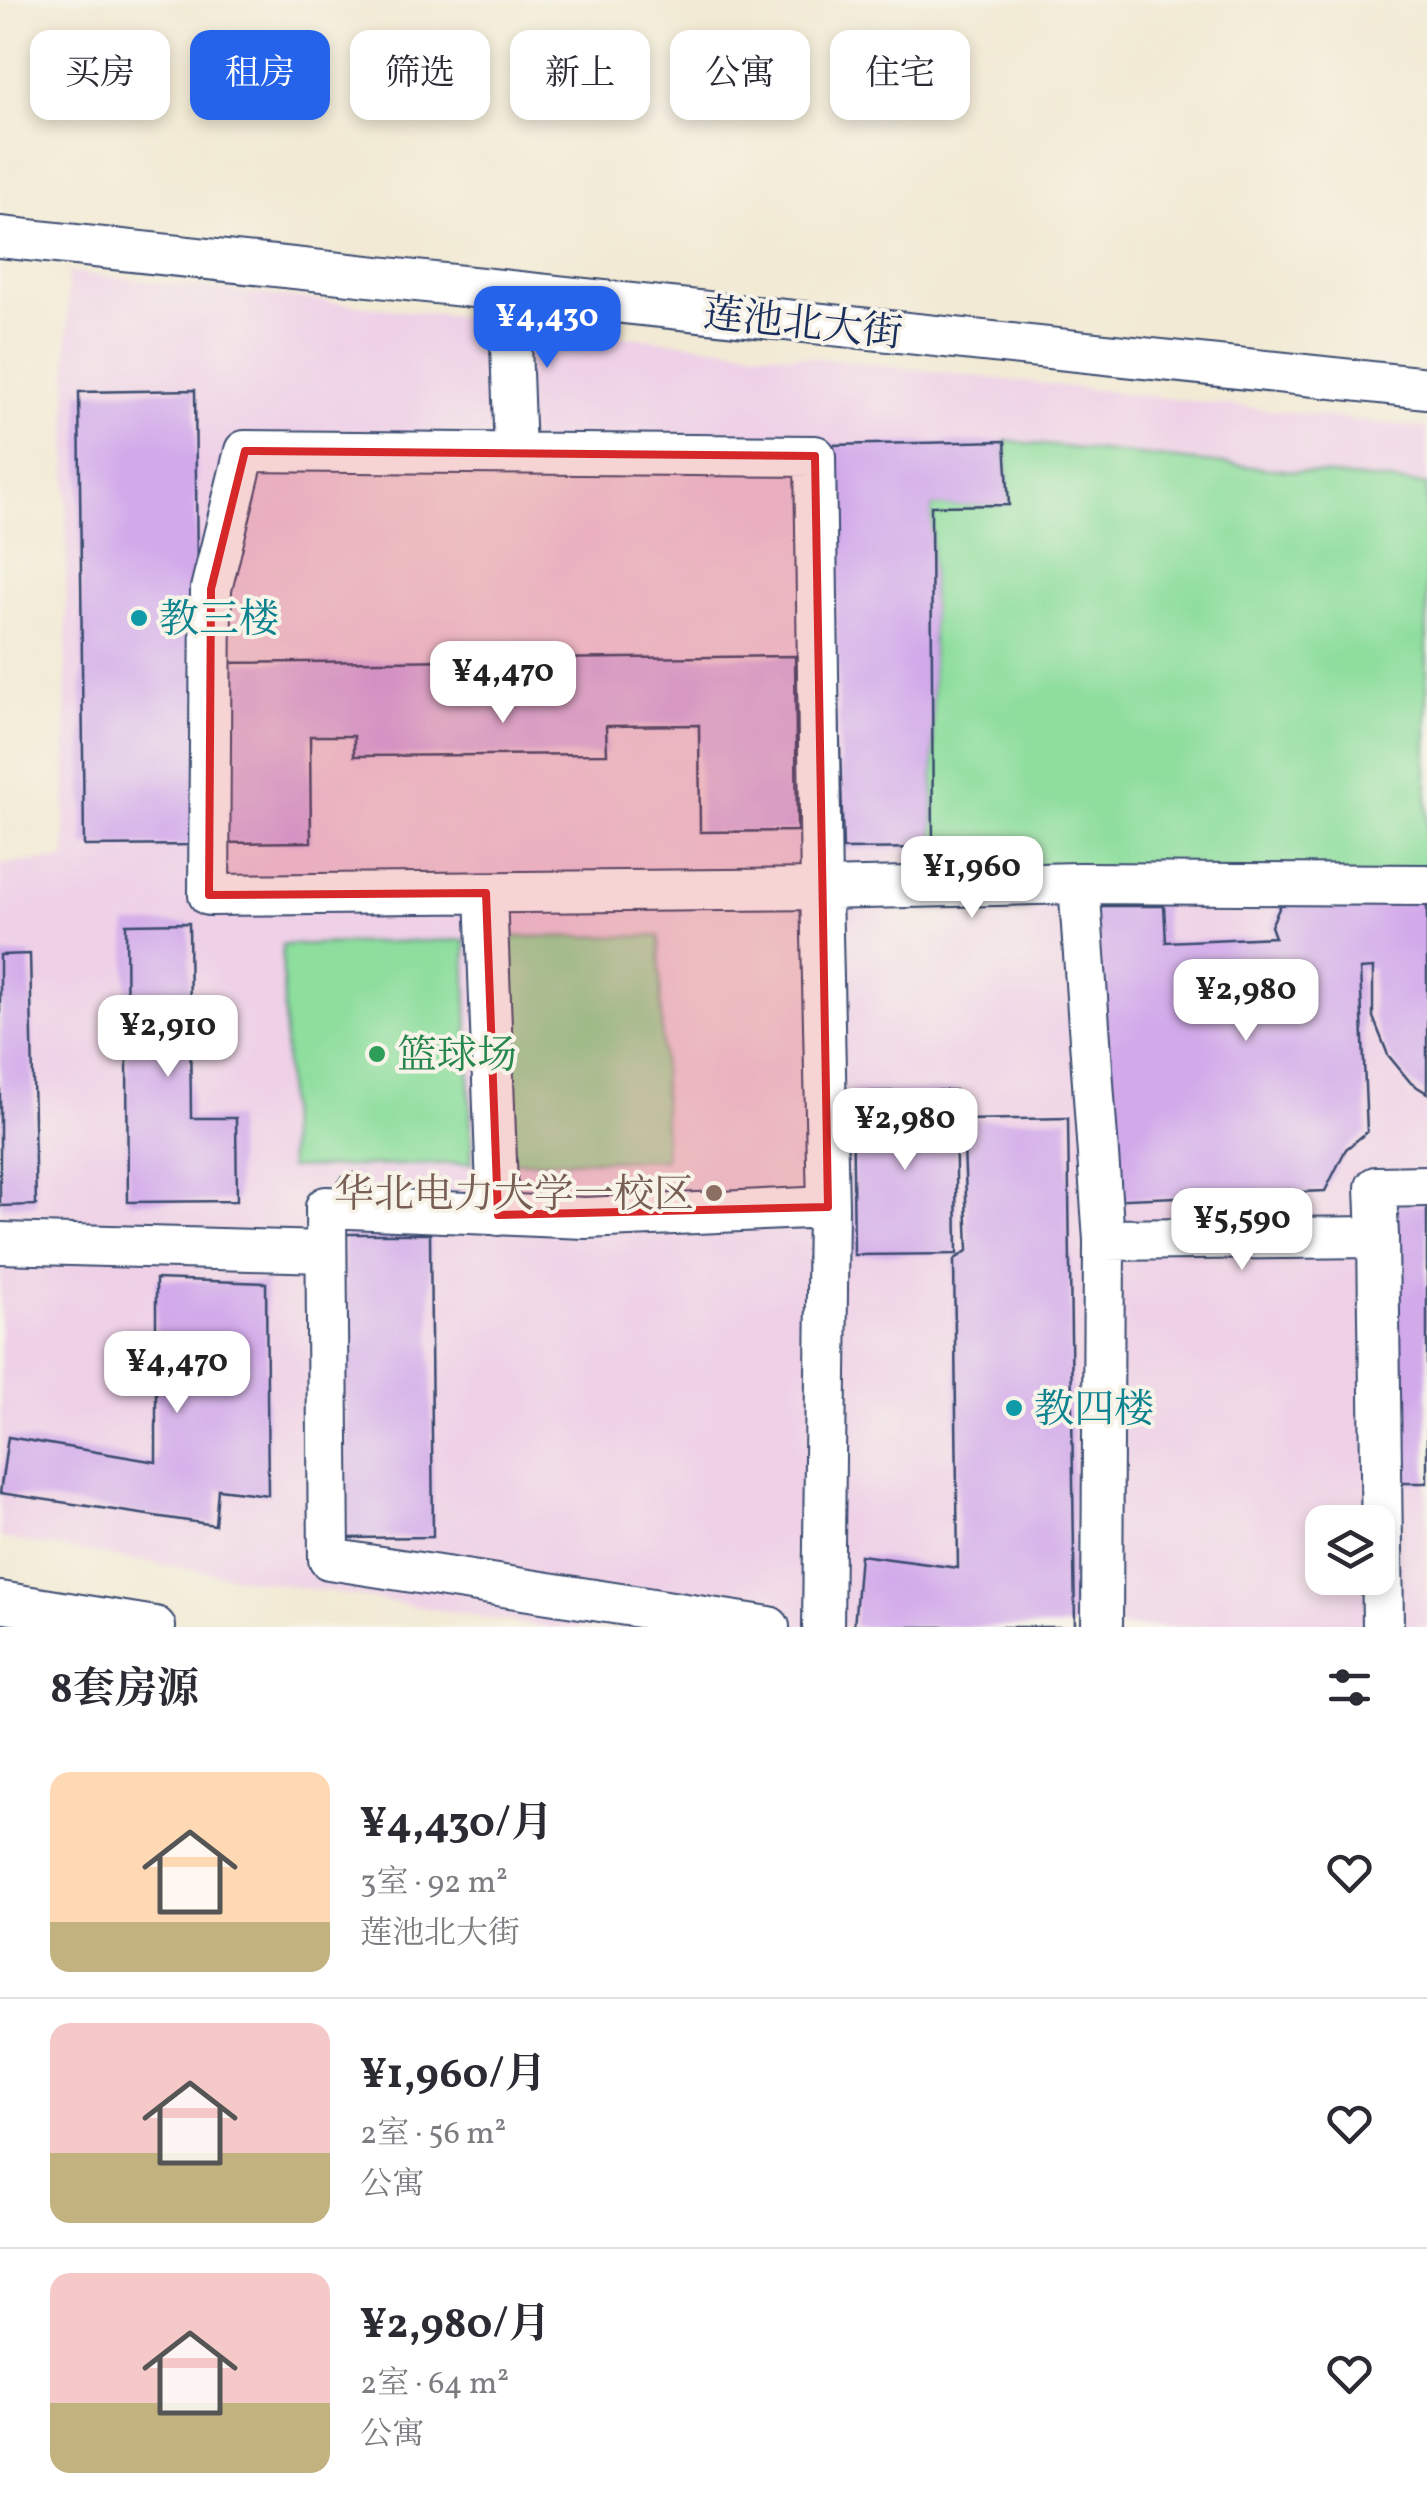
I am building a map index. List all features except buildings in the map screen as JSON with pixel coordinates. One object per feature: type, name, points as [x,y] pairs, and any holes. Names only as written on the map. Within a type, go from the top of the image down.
[{"type":"street","name":"莲池北大街","points":[[0,237],[1427,388]]},
{"type":"street","points":[[509,291],[514,454]]},
{"type":"street","points":[[823,1627],[828,1207],[820,890],[814,456],[245,451],[211,589],[210,895],[820,890],[1079,883],[1427,886]]},
{"type":"street","points":[[1079,883],[1104,1240],[1102,1627]]},
{"type":"street","points":[[486,894],[498,1214]]},
{"type":"street","points":[[1383,1627],[1376,1187],[1427,1186]]},
{"type":"street","points":[[769,1627],[329,1559],[326,1208],[585,1218],[828,1207]]},
{"type":"street","points":[[1104,1240],[1378,1237]]},
{"type":"street","points":[[0,1243],[326,1252]]},
{"type":"street","points":[[0,1602],[155,1627]]},
{"type":"highlighted area","points":[[245,451],[815,456],[828,1207],[498,1215],[486,893],[209,895],[211,589]]},
{"type":"shaded area","name":"华北电力大学一校区","points":[[68,272],[1427,428],[1427,1627],[543,1627],[0,1538],[0,864],[65,859]]},
{"type":"green space","points":[[1005,441],[1427,485],[1427,890],[934,889],[931,506],[1009,504]]},
{"type":"green space","points":[[659,936],[665,1159],[509,1162],[505,937]]},
{"type":"green space","name":"篮球场","points":[[465,940],[472,1163],[289,1168],[282,945]]},
{"type":"place","name":"教三楼","points":[[139,618]]},
{"type":"place","name":"篮球场","points":[[377,1054]]},
{"type":"place","name":"华北电力大学一校区","points":[[714,1193]]},
{"type":"place","name":"教四楼","points":[[1014,1408]]}]
